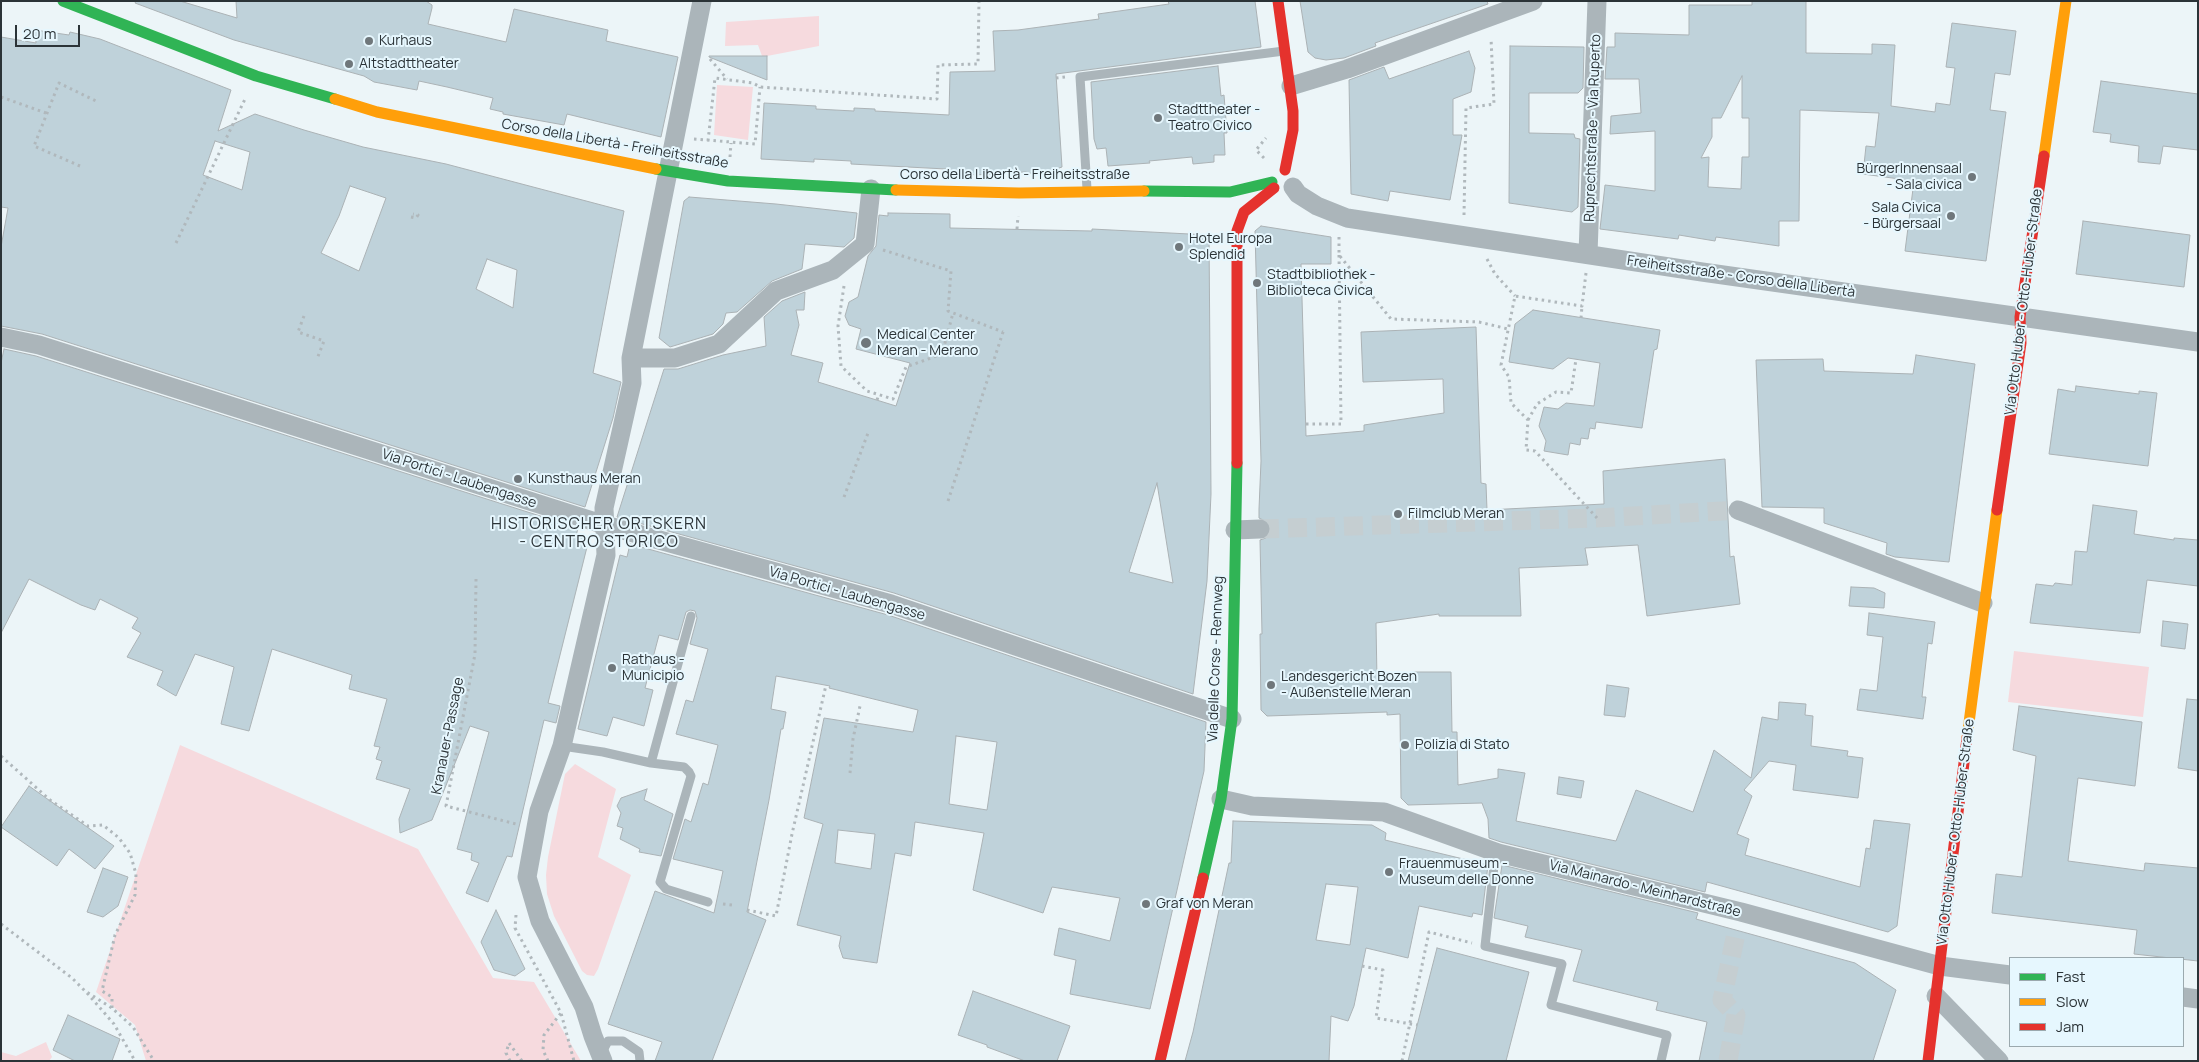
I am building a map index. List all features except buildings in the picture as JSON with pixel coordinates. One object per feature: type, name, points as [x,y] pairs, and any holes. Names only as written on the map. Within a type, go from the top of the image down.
[{"type":"street","name":"Corso della Libertà - Freiheitsstraße","points":[[62,1],[256,76],[402,118],[620,163],[728,181],[870,189],[1020,193],[1192,190],[1230,192],[1281,182]]},
{"type":"street","points":[[602,1058],[584,1007],[540,921],[527,877],[539,811],[562,746],[606,555],[604,508],[632,383],[631,358],[702,1]]},
{"type":"street","points":[[1278,1],[1291,86],[1293,130],[1281,182]]},
{"type":"street","points":[[1291,86],[1347,69],[1491,18],[1533,1]]},
{"type":"street","name":"Ruprechtstraße - Via Ruperto","points":[[1588,254],[1597,1]]},
{"type":"street","name":"Via Otto Huber - Otto-Huber-Straße","points":[[1928,1061],[1983,603],[2021,343],[2020,317],[2066,1]]},
{"type":"street","name":"Freiheitsstraße - Corso della Libertà","points":[[1281,182],[1304,198],[1339,216],[1464,236],[2198,342]]},
{"type":"street","name":"Via delle Corse - Rennweg","points":[[1160,1061],[1221,799],[1232,719],[1238,414],[1237,231],[1244,212],[1281,182]]},
{"type":"street","points":[[631,358],[675,358],[718,344],[776,291],[833,270],[865,244],[870,189]]},
{"type":"street","name":"Via Portici - Laubengasse","points":[[1,337],[39,345],[605,525],[891,604],[1232,719]]},
{"type":"street","points":[[1738,510],[1983,603]]},
{"type":"street","points":[[1235,530],[1260,529]]},
{"type":"street","name":"Via Mainardo - Meinhardstraße","points":[[1221,799],[1252,806],[1384,812],[1498,853],[1739,921],[1940,966],[2009,975]]},
{"type":"street","points":[[1936,996],[1999,1061]]},
{"type":"street","points":[[2184,997],[2198,999]]},
{"type":"lane","points":[[1087,191],[1080,77],[1286,50]]},
{"type":"lane","points":[[651,763],[691,616]]},
{"type":"lane","points":[[562,746],[603,752],[651,763],[684,767],[691,776],[660,882],[666,889],[708,902]]},
{"type":"lane","points":[[1498,853],[1494,866],[1485,946],[1562,964],[1552,1005],[1667,1036],[1661,1061]]},
{"type":"lane","points":[[602,1058],[608,1042],[623,1041],[639,1052],[640,1061]]},
{"type":"path","points":[[760,87],[755,144],[708,141],[715,78],[752,83],[760,87],[937,99],[938,65],[978,64],[979,1]]},
{"type":"path","points":[[1464,236],[1466,108],[1494,104],[1491,18]]},
{"type":"path","points":[[176,243],[256,76]]},
{"type":"path","points":[[80,166],[34,146],[59,83],[98,102]]},
{"type":"path","points":[[1,97],[46,113]]},
{"type":"path","points":[[730,159],[731,143]]},
{"type":"path","points":[[1306,424],[1341,424],[1339,216]]},
{"type":"path","points":[[1485,239],[1486,256],[1495,274],[1515,296],[1582,306]]},
{"type":"path","points":[[865,244],[951,271],[948,311],[1003,331],[948,501]]},
{"type":"path","points":[[1581,318],[1588,254]]},
{"type":"path","points":[[1339,255],[1391,319],[1480,322],[1508,329]]},
{"type":"path","points":[[848,258],[838,326],[841,366],[867,391],[892,399],[906,367],[942,354],[953,313]]},
{"type":"path","points":[[1515,296],[1501,365],[1509,377],[1511,403],[1528,420]]},
{"type":"path","points":[[304,316],[298,332],[324,341],[317,359]]},
{"type":"path","points":[[1576,359],[1571,393],[1556,392],[1537,404],[1528,420],[1526,450],[1535,451],[1597,518]]},
{"type":"path","points":[[877,400],[879,394]]},
{"type":"path","points":[[844,497],[868,433]]},
{"type":"path","name":"Kranauer-Passage","points":[[476,579],[475,654],[446,806],[536,828]]},
{"type":"path","points":[[748,910],[776,916],[792,834],[826,685]]},
{"type":"path","points":[[850,773],[853,739],[860,706]]},
{"type":"path","points":[[1,756],[58,805],[88,826],[103,825],[119,838],[130,853],[136,874],[135,895],[115,936],[102,991],[112,997],[112,1008]]},
{"type":"path","points":[[1,924],[85,991],[112,1008],[133,1027],[154,1061]]},
{"type":"path","points":[[1402,1061],[1429,932],[1485,946]]},
{"type":"path","points":[[1362,966],[1383,970],[1376,1018],[1417,1025]]},
{"type":"path","points":[[85,991],[114,1024],[135,1061]]},
{"type":"path","points":[[548,1061],[543,1050],[544,1035],[561,1014]]},
{"type":"path","points":[[510,1061],[506,1053],[509,1043],[522,1061]]},
{"type":"shaded area","points":[[819,16],[819,46],[762,56],[758,45],[725,46],[726,22]]},
{"type":"shaded area","points":[[717,85],[753,87],[748,140],[714,135]]},
{"type":"shaded area","points":[[2014,651],[2149,667],[2143,717],[2008,702]]},
{"type":"shaded area","points":[[180,745],[418,849],[493,978],[534,982],[581,1061],[146,1061],[135,1025],[96,992]]},
{"type":"shaded area","points":[[575,764],[616,789],[598,857],[631,875],[594,976],[587,975],[582,971],[554,916],[547,894],[546,875],[548,857],[565,774]]},
{"type":"shaded area","points":[[46,1042],[52,1057],[49,1061],[1,1061],[1,1052],[16,1056]]},
{"type":"tunnel","points":[[1260,529],[1597,518],[1738,510]]},
{"type":"tunnel","points":[[1728,1061],[1736,1015],[1722,1000],[1737,929]]},
{"type":"traffic: fast","points":[[63,1],[256,76],[335,99]]},
{"type":"traffic: fast","points":[[656,169],[728,181],[896,190]]},
{"type":"traffic: fast","points":[[1144,191],[1230,192],[1272,182]]},
{"type":"traffic: fast","points":[[1203,878],[1221,799],[1232,719],[1237,463]]},
{"type":"traffic: slow","points":[[2044,156],[2066,1]]},
{"type":"traffic: slow","points":[[335,99],[377,112],[656,169]]},
{"type":"traffic: slow","points":[[896,190],[1019,193],[1144,191]]},
{"type":"traffic: slow","points":[[1967,738],[1997,510]]},
{"type":"traffic: jam","points":[[1278,1],[1293,111],[1293,130],[1285,170]]},
{"type":"traffic: jam","points":[[1997,510],[2021,343],[2020,317],[2044,156]]},
{"type":"traffic: jam","points":[[1237,463],[1237,231],[1244,212],[1274,188]]},
{"type":"traffic: jam","points":[[1928,1061],[1967,738]]},
{"type":"traffic: jam","points":[[1160,1061],[1203,878]]},
{"type":"place","name":"Kurhaus","points":[[369,41]]},
{"type":"place","name":"Altstadttheater","points":[[349,64]]},
{"type":"place","name":"Stadttheater - Teatro Civico","points":[[1158,118]]},
{"type":"place","name":"BürgerInnensaal - Sala civica","points":[[1972,177]]},
{"type":"place","name":"Sala Civica - Bürgersaal","points":[[1951,216]]},
{"type":"place","name":"Hotel Europa Splendid","points":[[1179,247]]},
{"type":"place","name":"Stadtbibliothek - Biblioteca Civica","points":[[1257,283]]},
{"type":"place","name":"Medical Center Meran - Merano","points":[[866,343]]},
{"type":"place","name":"Kunsthaus Meran","points":[[518,479]]},
{"type":"place","name":"Filmclub Meran","points":[[1398,514]]},
{"type":"place","name":"Rathaus - Municipio","points":[[612,668]]},
{"type":"place","name":"Landesgericht Bozen - Außenstelle Meran","points":[[1271,685]]},
{"type":"place","name":"Polizia di Stato","points":[[1405,745]]},
{"type":"place","name":"Frauenmuseum - Museum delle Donne","points":[[1389,872]]},
{"type":"place","name":"Graf von Meran","points":[[1146,904]]},
{"type":"district","name":"HISTORISCHER ORTSKERN - CENTRO STORICO","points":[[599,534]]}]
